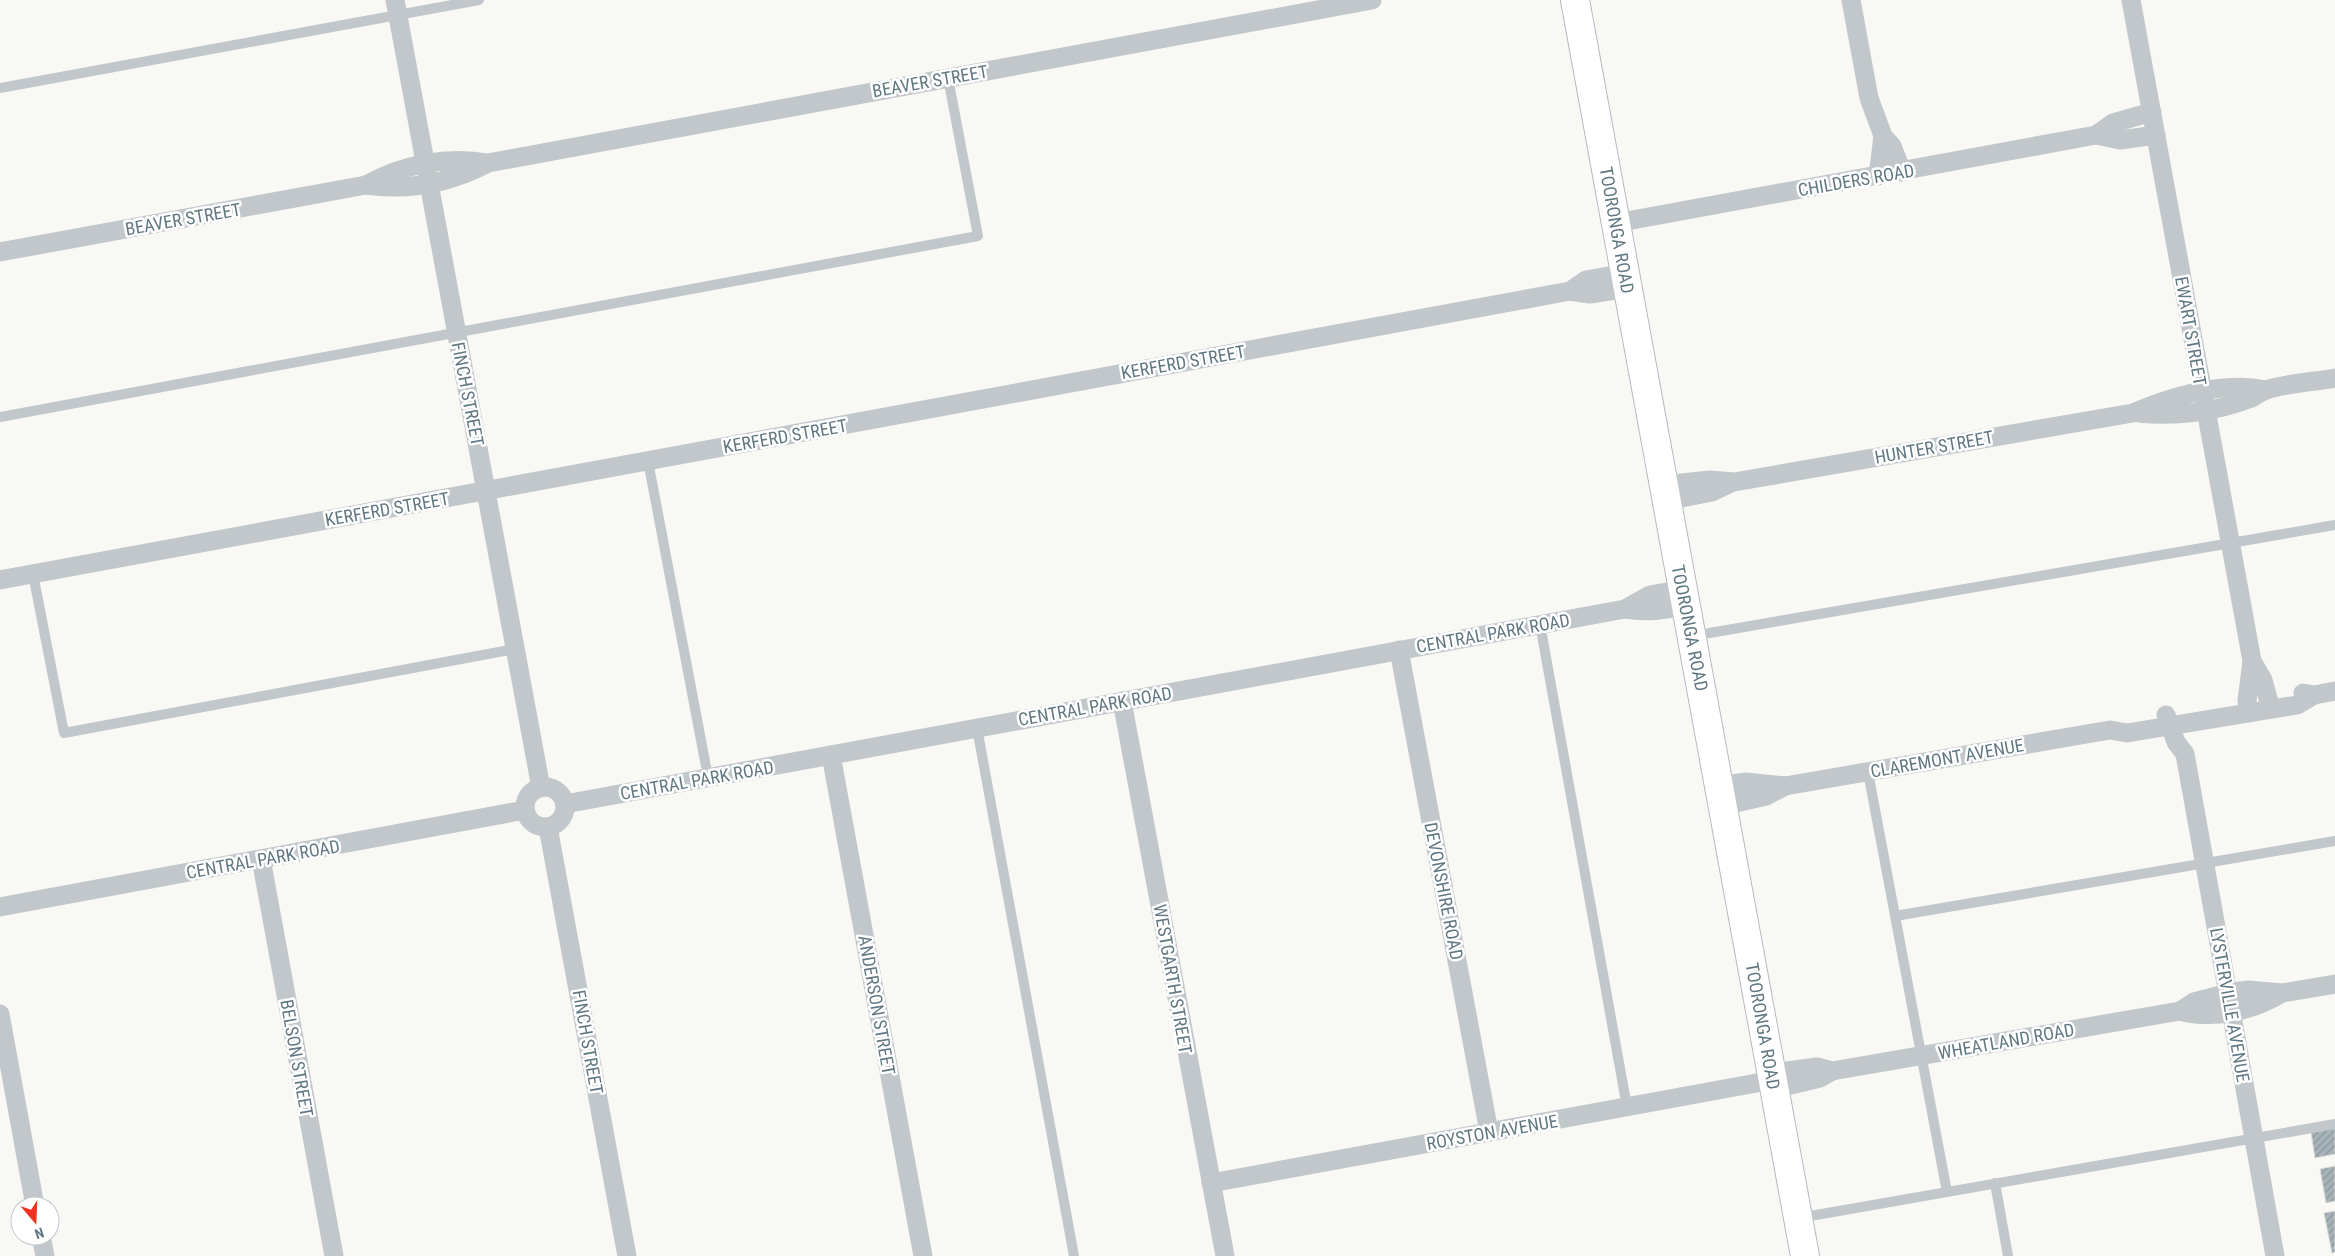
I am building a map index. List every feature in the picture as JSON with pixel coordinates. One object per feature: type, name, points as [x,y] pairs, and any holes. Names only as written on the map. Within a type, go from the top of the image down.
[{"type":"main road","name":"TOORONGA ROAD","points":[[1575,0],[1805,1256]]},
{"type":"street","name":"BEAVER STREET","points":[[0,252],[366,185],[392,189],[429,183],[466,174],[488,163],[1372,0]]},
{"type":"street","points":[[1851,0],[1869,98],[1883,136],[1892,146],[1902,172]]},
{"type":"street","name":"EWART STREET","points":[[2131,0],[2252,661],[2248,707]]},
{"type":"street","name":"FINCH STREET","points":[[397,7],[541,788]]},
{"type":"street","name":"CHILDERS ROAD","points":[[2096,135],[2114,123],[2152,112]]},
{"type":"street","name":"CHILDERS ROAD","points":[[1616,223],[2096,135],[2120,140],[2156,135]]},
{"type":"street","points":[[1878,176],[1883,136]]},
{"type":"street","name":"BEAVER STREET","points":[[366,185],[388,172],[426,164],[466,159],[488,163]]},
{"type":"street","name":"KERFERD STREET","points":[[0,580],[1570,291],[1586,280],[1626,281]]},
{"type":"street","name":"HUNTER STREET","points":[[2133,413],[2155,415],[2224,407],[2251,399],[2266,390],[2335,378]]},
{"type":"street","name":"HUNTER STREET","points":[[1665,493],[1710,480],[1734,482],[2133,413],[2154,404],[2202,392],[2250,386],[2266,390]]},
{"type":"street","name":"CENTRAL PARK ROAD","points":[[565,804],[1625,609],[1650,595],[1684,598]]},
{"type":"street","name":"DEVONSHIRE ROAD","points":[[1399,650],[1489,1132]]},
{"type":"street","name":"EWART STREET","points":[[2252,661],[2263,680],[2270,703]]},
{"type":"street","name":"CLAREMONT AVENUE","points":[[1721,796],[1746,782],[1785,786],[2110,730],[2128,733],[2168,720],[2270,703],[2295,692],[2314,695],[2335,691]]},
{"type":"street","name":"WESTGARTH STREET","points":[[1122,701],[1225,1256]]},
{"type":"street","name":"LYSTERVILLE AVENUE","points":[[2191,716],[2185,754],[2275,1256]]},
{"type":"street","name":"LYSTERVILLE AVENUE","points":[[2168,720],[2176,742],[2185,754]]},
{"type":"street","name":"ANDERSON STREET","points":[[831,755],[923,1256]]},
{"type":"street","points":[[541,788],[556,791],[565,804],[566,809],[562,819],[548,827],[533,824],[525,810],[529,796],[541,788]]},
{"type":"street","name":"CENTRAL PARK ROAD","points":[[0,907],[525,810]]},
{"type":"street","name":"FINCH STREET","points":[[548,827],[627,1256]]},
{"type":"street","name":"BELSON STREET","points":[[261,859],[334,1256]]},
{"type":"street","name":"WHEATLAND ROAD","points":[[1773,1081],[1818,1067],[1832,1070],[2180,1011],[2194,1002],[2228,993],[2248,990],[2282,993],[2335,984]]},
{"type":"street","name":"WHEATLAND ROAD","points":[[2180,1011],[2197,1015],[2231,1012],[2266,1003],[2282,993]]},
{"type":"street","points":[[0,1014],[33,1196]]},
{"type":"street","name":"ROYSTON AVENUE","points":[[1211,1183],[1773,1081]]},
{"type":"lane","points":[[0,88],[397,7],[479,0]]},
{"type":"lane","points":[[0,417],[978,236],[948,78]]},
{"type":"lane","points":[[648,461],[708,777]]},
{"type":"lane","points":[[1691,636],[2335,525]]},
{"type":"lane","points":[[33,574],[64,733],[515,649]]},
{"type":"lane","points":[[1540,624],[1627,1107]]},
{"type":"lane","points":[[977,728],[1074,1256]]},
{"type":"lane","points":[[1868,772],[1947,1192]]},
{"type":"lane","points":[[1895,916],[2335,841]]},
{"type":"lane","points":[[1798,1218],[2335,1124]]},
{"type":"lane","points":[[1994,1183],[2008,1256]]},
{"type":"building","points":[[2335,1128],[2335,1154],[2315,1158],[2311,1132]]},
{"type":"building","points":[[2335,1166],[2335,1201],[2326,1203],[2320,1169]]},
{"type":"building","points":[[2335,1211],[2335,1252],[2332,1253],[2324,1213]]}]
